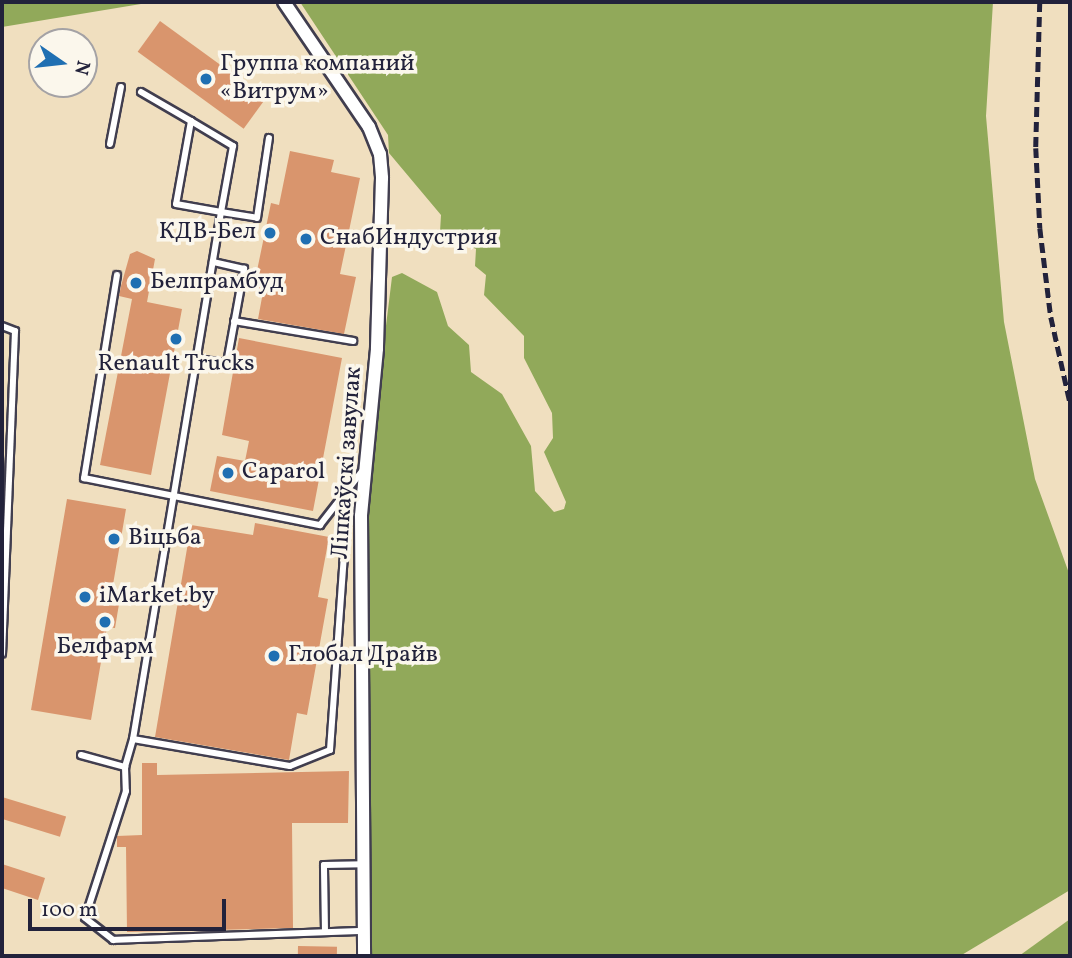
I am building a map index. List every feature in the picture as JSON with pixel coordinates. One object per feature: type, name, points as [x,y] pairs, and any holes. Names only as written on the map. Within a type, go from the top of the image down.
[{"type":"street","name":"Ліпкаўскі завулак","points":[[284,2],[369,127],[380,154],[384,240],[364,469],[364,956]]},
{"type":"lane","points":[[110,144],[121,87]]},
{"type":"lane","points":[[141,92],[233,146],[133,739],[125,766],[127,792],[85,918],[113,940],[364,931]]},
{"type":"lane","points":[[191,121],[176,204],[257,218],[269,138]]},
{"type":"lane","points":[[197,359],[227,363],[244,269],[213,262]]},
{"type":"lane","points":[[117,275],[84,478],[145,489],[174,500],[320,526],[364,469]]},
{"type":"lane","points":[[234,321],[353,341]]},
{"type":"lane","points":[[2,326],[15,331],[2,654]]},
{"type":"lane","points":[[133,739],[290,766],[330,750],[345,527],[336,505]]},
{"type":"lane","points":[[81,755],[125,766]]},
{"type":"lane","points":[[326,932],[324,865],[364,864]]},
{"type":"green space","points":[[2,2],[153,2],[2,27]]},
{"type":"green space","points":[[300,2],[993,2],[986,116],[1004,322],[1035,479],[1070,576],[1070,890],[960,956],[367,956],[366,488],[392,277],[402,273],[437,292],[448,326],[469,345],[471,372],[502,394],[531,446],[535,491],[554,512],[564,509],[566,502],[544,452],[553,438],[552,413],[524,358],[524,336],[484,295],[486,275],[475,266],[476,249],[440,232],[441,215],[389,153],[388,135]]},
{"type":"green space","points":[[1070,919],[1070,956],[1019,956]]},
{"type":"building","name":"Группа компаний «Витрум»","points":[[160,21],[266,98],[244,129],[138,52]]},
{"type":"building","name":"СнабИндустрия","points":[[290,151],[334,160],[331,172],[360,178],[340,274],[356,277],[344,334],[258,319],[263,292],[253,290],[271,203],[279,205]]},
{"type":"building","points":[[137,251],[155,259],[147,302],[182,309],[151,475],[100,465],[132,299],[119,296],[130,254]]},
{"type":"building","points":[[239,338],[342,358],[313,511],[210,491],[217,456],[245,461],[249,441],[222,435]]},
{"type":"building","points":[[67,499],[126,509],[110,602],[119,604],[115,628],[107,627],[91,720],[31,710]]},
{"type":"building","points":[[255,523],[329,537],[318,597],[328,599],[307,715],[297,713],[289,760],[155,737],[191,525],[253,535]]},
{"type":"building","points":[[142,763],[157,763],[157,775],[349,771],[348,823],[292,823],[293,928],[127,932],[126,847],[117,847],[117,836],[142,835]]},
{"type":"building","points":[[2,797],[66,817],[60,837],[2,819]]},
{"type":"building","points":[[2,864],[45,878],[38,900],[2,888]]},
{"type":"building","points":[[298,946],[337,947],[337,956],[298,956]]},
{"type":"railway","points":[[1040,2],[1036,148],[1040,228],[1051,317],[1070,402]]},
{"type":"place","name":"Группа компаний «Витрум»","points":[[206,79]]},
{"type":"place","name":"КДВ-Бел","points":[[270,233]]},
{"type":"place","name":"СнабИндустрия","points":[[306,239]]},
{"type":"place","name":"Белпрамбуд","points":[[136,283]]},
{"type":"place","name":"Renault Trucks","points":[[176,339]]},
{"type":"place","name":"Caparol","points":[[228,473]]},
{"type":"place","name":"Віцьба","points":[[114,539]]},
{"type":"place","name":"iMarket.by","points":[[85,597]]},
{"type":"place","name":"Белфарм","points":[[105,622]]},
{"type":"place","name":"Глобал Драйв","points":[[274,656]]}]
